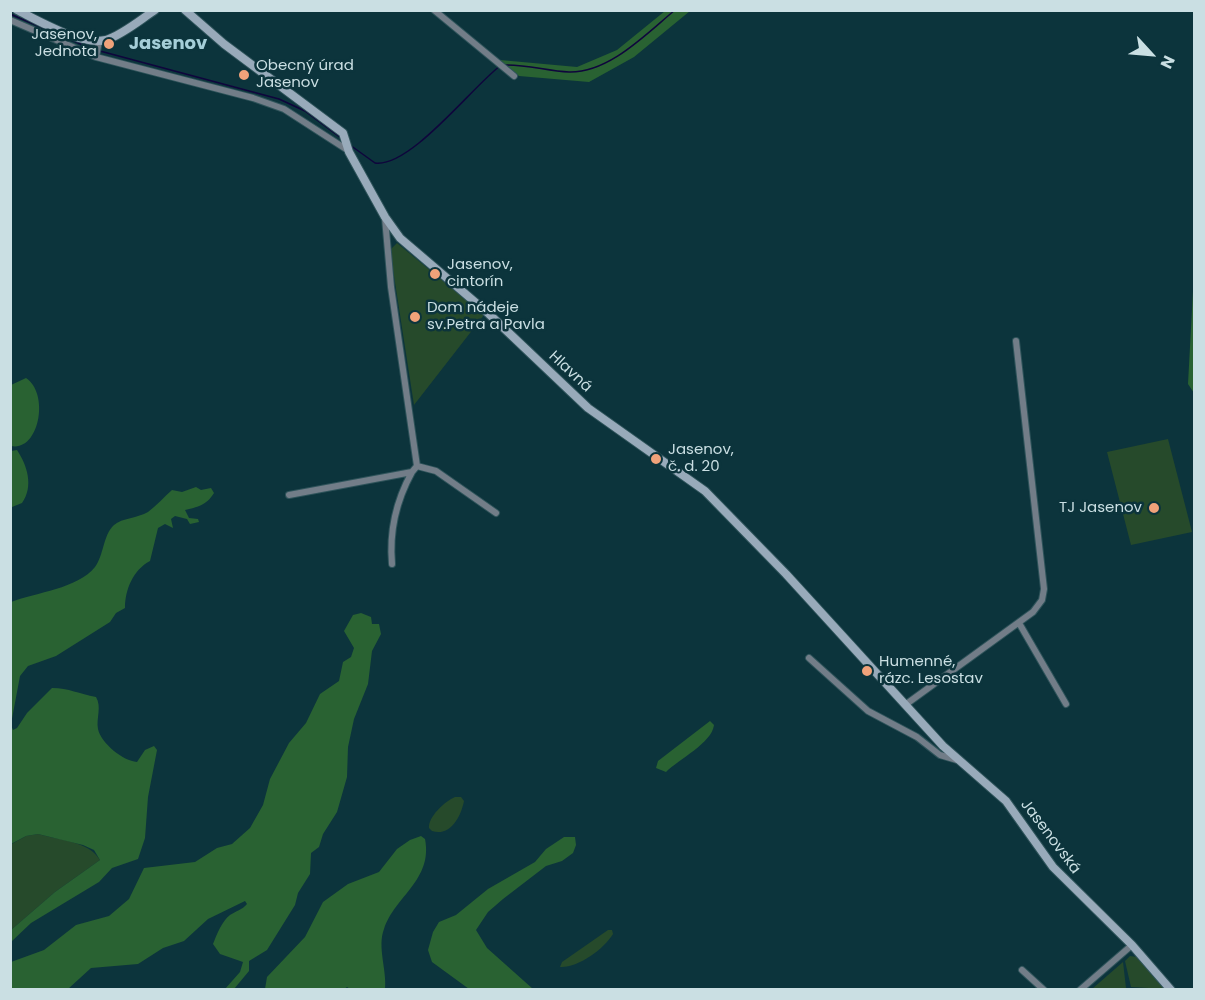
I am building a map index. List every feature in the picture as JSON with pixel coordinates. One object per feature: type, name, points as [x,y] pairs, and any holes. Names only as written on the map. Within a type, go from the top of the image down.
[{"type":"street","points":[[17,10],[90,41],[98,50]]},
{"type":"street","points":[[98,50],[109,39],[155,10]]},
{"type":"street","name":"Hlavná","points":[[185,10],[224,44],[337,128],[344,136],[348,149],[385,217],[400,238],[489,314],[588,408],[705,491],[786,574],[902,701]]},
{"type":"street","points":[[434,10],[514,76]]},
{"type":"street","points":[[10,20],[269,103],[304,120],[348,149]]},
{"type":"street","points":[[385,217],[385,239],[415,469],[402,491],[394,518],[390,545],[392,564]]},
{"type":"street","points":[[385,239],[392,235],[400,238]]},
{"type":"street","points":[[902,701],[1019,623],[1033,612],[1042,600],[1044,589],[1016,341]]},
{"type":"street","points":[[289,495],[415,469],[436,471],[496,513]]},
{"type":"street","points":[[1019,623],[1066,704]]},
{"type":"street","points":[[809,658],[868,711],[917,737],[940,755],[960,761]]},
{"type":"street","name":"Jasenovská","points":[[902,701],[960,761],[999,793],[1060,875],[1132,945],[1171,990]]},
{"type":"street","points":[[1080,990],[1132,945]]},
{"type":"street","points":[[1022,970],[1044,990]]},
{"type":"green space","points":[[665,11],[690,11],[634,57],[589,82],[519,76],[500,60],[577,67],[617,50]]},
{"type":"green space","points":[[397,243],[484,315],[414,405],[390,250]]},
{"type":"green space","points":[[1194,272],[1194,393],[1188,384]]},
{"type":"green space","points":[[26,378],[38,396],[38,420],[29,440],[21,445],[11,446],[11,385]]},
{"type":"green space","name":"TJ Jasenov","points":[[1168,439],[1192,532],[1131,545],[1107,452]]},
{"type":"green space","points":[[17,450],[28,476],[28,490],[22,503],[12,507],[11,451]]},
{"type":"green space","points":[[196,487],[201,490],[211,488],[214,493],[204,503],[185,510],[189,518],[198,519],[199,522],[190,524],[187,519],[175,516],[171,519],[173,528],[165,524],[158,528],[150,561],[131,581],[125,608],[116,613],[110,622],[56,656],[28,666],[20,676],[11,724],[11,602],[78,580],[95,567],[110,529],[114,525],[148,512],[172,490],[182,492]]},
{"type":"green space","points":[[361,613],[371,617],[372,624],[379,624],[381,634],[372,651],[368,684],[354,719],[348,747],[347,777],[337,812],[323,834],[319,847],[311,853],[310,874],[298,893],[295,905],[267,950],[249,961],[249,971],[234,989],[225,989],[240,972],[243,962],[220,954],[213,944],[225,921],[247,904],[245,901],[208,919],[184,941],[163,948],[138,964],[91,968],[68,989],[11,989],[11,962],[44,950],[76,925],[109,916],[129,899],[144,868],[195,862],[217,848],[232,844],[250,828],[263,805],[270,779],[289,743],[306,723],[320,694],[339,681],[343,662],[351,657],[354,648],[344,631],[353,615]]},
{"type":"green space","points":[[52,688],[96,697],[99,705],[98,729],[103,740],[119,755],[137,762],[145,750],[154,746],[157,750],[148,797],[145,838],[138,859],[112,868],[99,882],[31,923],[11,942],[11,930],[55,892],[100,860],[94,850],[83,845],[38,834],[26,836],[11,844],[11,725],[13,730],[17,728],[27,713]]},
{"type":"green space","points":[[710,721],[714,725],[712,732],[701,744],[666,772],[656,768],[658,761]]},
{"type":"green space","points":[[455,797],[461,797],[464,801],[454,824],[444,831],[432,831],[429,824],[434,814]]},
{"type":"green space","points":[[38,834],[81,845],[100,860],[55,892],[11,930],[10,845],[26,836]]},
{"type":"green space","points":[[421,836],[425,839],[424,866],[412,887],[389,917],[382,936],[385,989],[350,989],[347,987],[343,990],[265,989],[267,977],[305,937],[323,902],[348,884],[379,872],[397,849]]},
{"type":"green space","points":[[564,837],[575,837],[576,845],[573,853],[562,861],[546,866],[503,899],[488,912],[476,930],[487,948],[533,989],[469,989],[432,962],[428,950],[433,932],[439,922],[456,915],[488,889],[535,862],[546,849]]},
{"type":"green space","points":[[608,930],[612,930],[613,934],[597,951],[582,961],[560,967],[562,962]]},
{"type":"green space","points":[[1130,956],[1137,957],[1165,989],[1131,987],[1125,961]]},
{"type":"green space","points":[[1123,962],[1126,988],[1092,989]]},
{"type":"waterway","points":[[504,65],[569,72],[584,71],[626,50],[675,10]]},
{"type":"waterway","points":[[10,14],[95,50]]},
{"type":"waterway","points":[[100,51],[279,99],[305,111],[341,138]]},
{"type":"waterway","points":[[350,145],[375,163],[389,161],[405,153],[423,140],[500,66]]},
{"type":"place","name":"Jasenov, Jednota","points":[[109,44]]},
{"type":"place","name":"Obecný úrad Jasenov","points":[[244,75]]},
{"type":"place","name":"Jasenov, cintorín","points":[[435,274]]},
{"type":"place","name":"Dom nádeje sv.Petra a Pavla","points":[[415,317]]},
{"type":"place","name":"Jasenov, č. d. 20","points":[[656,459]]},
{"type":"place","name":"TJ Jasenov","points":[[1154,508]]},
{"type":"place","name":"Humenné, rázc. Lesostav","points":[[867,671]]},
{"type":"district","name":"Jasenov","points":[[168,44]]}]
